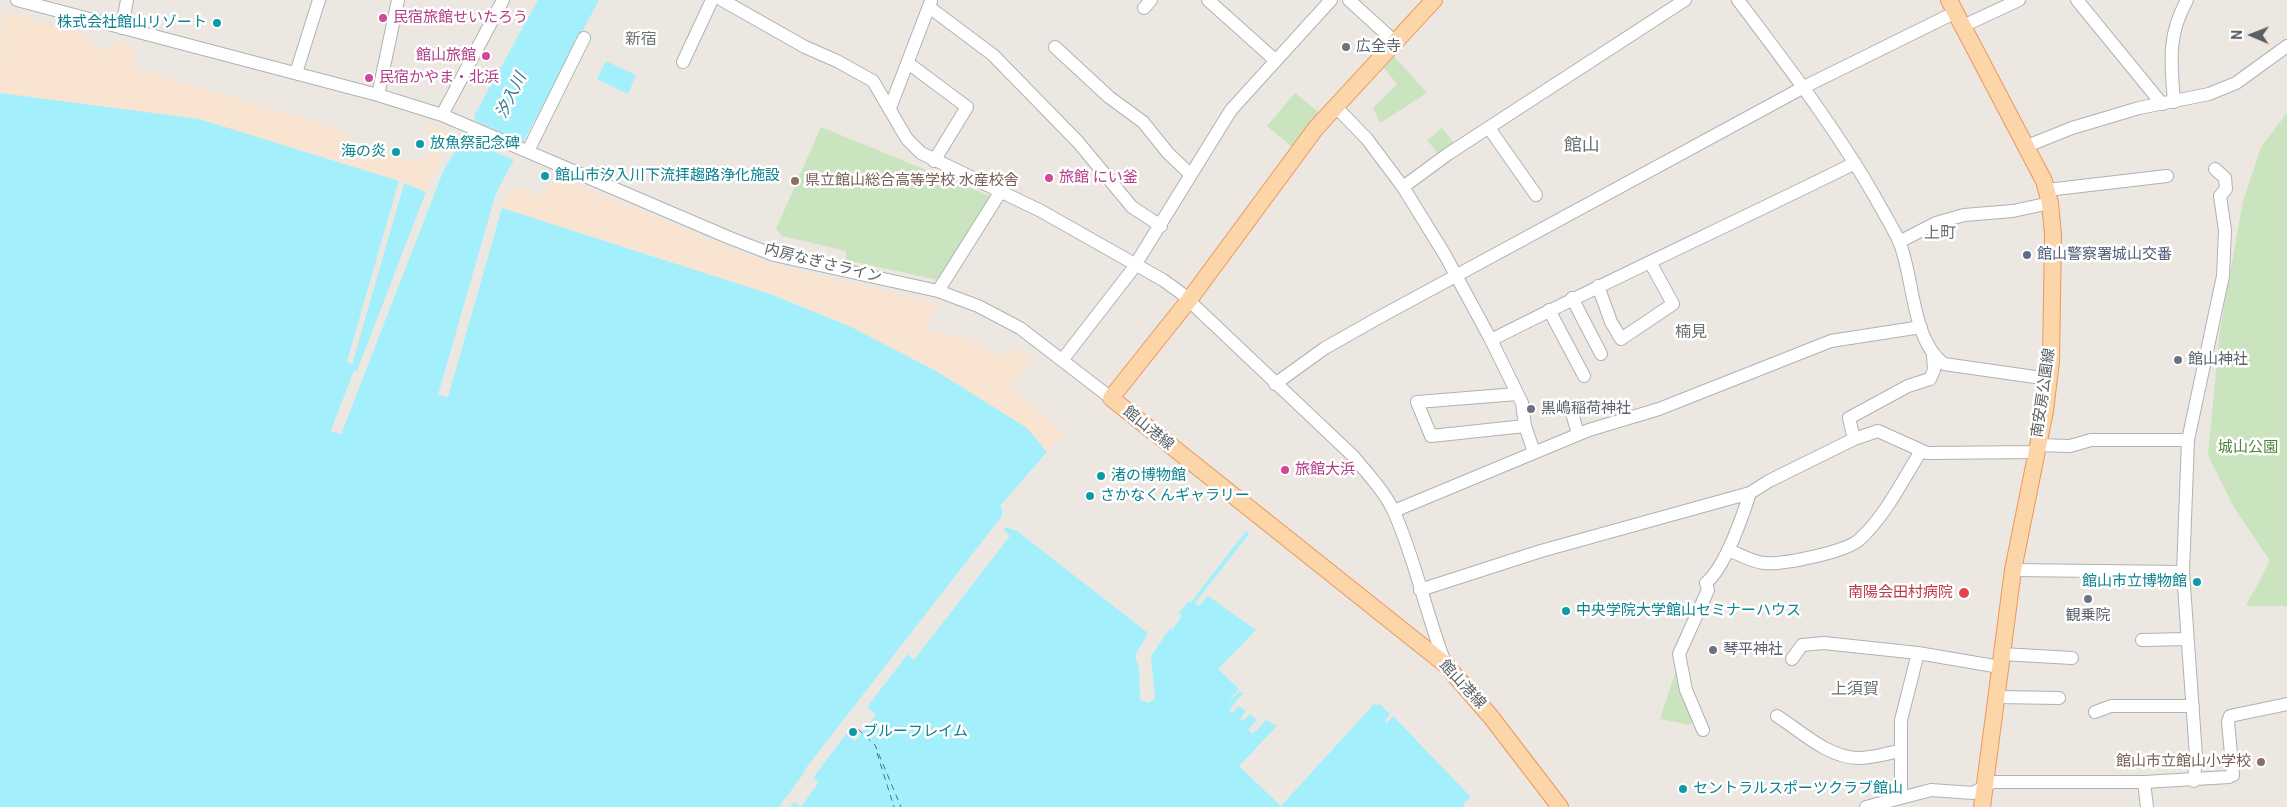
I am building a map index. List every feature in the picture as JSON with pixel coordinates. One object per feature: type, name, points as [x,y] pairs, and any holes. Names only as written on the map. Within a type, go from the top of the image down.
[{"type":"main road","name":"館山港線","points":[[1434,0],[1316,128],[1189,300],[1110,398],[1446,665],[1474,695],[1560,807]]},
{"type":"main road","name":"南安房公園線","points":[[1956,13],[2027,146],[2048,197],[2054,293],[2049,379],[2013,570],[1982,807]]},
{"type":"street","name":"内房なぎさライン","points":[[17,0],[378,95],[442,115],[468,124],[730,238],[774,255],[938,291],[1003,318],[1063,359],[1110,398]]},
{"type":"street","points":[[122,28],[127,0]]},
{"type":"street","points":[[296,73],[319,0]]},
{"type":"street","points":[[378,95],[398,0]]},
{"type":"street","points":[[442,115],[502,0]]},
{"type":"street","points":[[683,62],[712,0]]},
{"type":"street","points":[[722,0],[736,3],[805,47],[837,61],[873,81],[916,149],[934,161],[1001,191],[1135,263],[1163,280],[1189,300],[1275,384],[1353,456],[1394,511],[1430,627],[1446,665]]},
{"type":"street","points":[[1208,0],[1275,60]]},
{"type":"street","points":[[1063,359],[1132,270],[1231,110],[1331,0]]},
{"type":"street","points":[[1349,0],[1394,42]]},
{"type":"street","points":[[1403,187],[1488,128],[1686,0]]},
{"type":"street","points":[[1738,0],[1804,87],[1855,163],[1899,242],[1921,327],[1933,356],[1934,370],[1930,379],[1908,386],[1849,418],[1854,439]]},
{"type":"street","points":[[1275,384],[1325,348],[1804,87],[1956,13],[2019,0]]},
{"type":"street","points":[[2077,0],[2168,103]]},
{"type":"street","points":[[2168,103],[2172,38],[2176,19],[2187,0]]},
{"type":"street","points":[[890,108],[930,3],[993,55],[1078,142],[1132,207],[1160,226]]},
{"type":"street","points":[[525,149],[584,38]]},
{"type":"street","points":[[2027,146],[2072,128],[2139,108],[2209,94],[2236,83],[2287,46]]},
{"type":"street","points":[[1055,47],[1109,97],[1143,122],[1168,153],[1190,174]]},
{"type":"street","points":[[908,63],[967,107],[934,161]]},
{"type":"street","points":[[1335,106],[1367,139],[1403,187],[1456,277],[1491,340],[1522,404],[1525,426],[1534,452]]},
{"type":"street","points":[[1488,128],[1536,195]]},
{"type":"street","points":[[1491,340],[1572,298],[1855,163]]},
{"type":"street","points":[[2194,781],[2196,756],[2194,706],[2186,639],[2184,572],[2188,440],[2223,276],[2225,230],[2220,196],[2226,189],[2225,178],[2215,169]]},
{"type":"street","points":[[1899,242],[1936,223],[1964,215],[2013,211],[2048,197],[2167,176]]},
{"type":"street","points":[[938,291],[1001,191]]},
{"type":"street","points":[[1598,286],[1621,339],[1673,304],[1650,262]]},
{"type":"street","points":[[1572,298],[1601,354]]},
{"type":"street","points":[[1549,310],[1584,376]]},
{"type":"street","points":[[1394,511],[1578,434],[1668,406],[1831,342],[1921,327]]},
{"type":"street","points":[[1933,356],[1944,364],[2049,379]]},
{"type":"street","points":[[1517,394],[1417,402],[1431,436],[1525,426]]},
{"type":"street","points":[[1570,406],[1578,434]]},
{"type":"street","points":[[1420,590],[1541,551],[1750,493],[1769,481],[1854,439],[1878,431],[1927,453],[2070,446],[2091,440],[2188,440]]},
{"type":"street","points":[[1728,550],[1762,563],[1782,562],[1826,553],[1858,541],[1880,516],[1921,451]]},
{"type":"street","points":[[1703,730],[1686,690],[1679,654],[1708,590],[1706,583],[1715,575],[1728,550],[1750,493]]},
{"type":"street","points":[[2013,570],[2184,572]]},
{"type":"street","points":[[2142,640],[2186,639]]},
{"type":"street","points":[[1792,659],[1802,644],[1808,643],[2001,660],[2072,658]]},
{"type":"street","points":[[1901,797],[1901,720],[1918,653]]},
{"type":"street","points":[[1996,697],[2059,698]]},
{"type":"street","points":[[1866,807],[1931,790],[1973,793],[1993,782],[2194,781],[2233,775],[2228,722],[2230,716],[2287,704]]},
{"type":"street","points":[[2094,712],[2111,706],[2194,706]]},
{"type":"street","points":[[1777,716],[1829,751],[1845,756],[1872,757],[1901,750]]},
{"type":"street","points":[[2144,782],[2147,807]]},
{"type":"green space","points":[[1392,54],[1427,93],[1380,123],[1373,108],[1397,84],[1383,67]]},
{"type":"green space","points":[[1295,93],[1321,114],[1293,148],[1267,126]]},
{"type":"green space","name":"城山公園","points":[[2287,113],[2287,606],[2246,606],[2270,561],[2233,506],[2208,455],[2220,330],[2243,201],[2261,147]]},
{"type":"green space","points":[[821,127],[990,196],[938,280],[846,260],[846,251],[782,236],[776,229]]},
{"type":"green space","points":[[1442,128],[1454,143],[1439,155],[1427,140]]},
{"type":"green space","points":[[1677,667],[1693,722],[1690,725],[1660,719]]},
{"type":"sand","points":[[2,11],[90,36],[88,45],[111,51],[114,42],[136,48],[131,67],[332,127],[367,149],[420,163],[432,150],[433,145],[432,136],[424,126],[428,122],[451,134],[426,192],[399,181],[199,119],[0,93]]},
{"type":"sand","points":[[555,176],[768,263],[938,304],[925,330],[960,336],[1010,358],[1018,347],[1032,358],[1010,387],[1064,433],[1047,452],[1027,428],[936,371],[851,327],[773,295],[502,208],[512,186],[543,196]]},
{"type":"water","name":"汐入川","points":[[538,0],[599,0],[496,193],[438,395],[448,397],[502,208],[773,295],[851,327],[936,371],[1027,428],[1047,452],[1000,506],[1003,511],[1001,518],[1005,527],[1017,531],[1148,633],[1135,656],[1139,668],[1140,700],[1148,703],[1155,699],[1151,656],[1170,628],[1172,630],[1182,616],[1179,613],[1189,601],[1191,602],[1246,531],[1249,534],[1195,603],[1199,606],[1208,596],[1256,630],[1218,669],[1239,689],[1226,704],[1240,691],[1243,693],[1229,710],[1232,713],[1239,706],[1246,711],[1240,719],[1243,721],[1250,714],[1257,720],[1248,730],[1253,734],[1266,720],[1277,726],[1239,766],[1281,806],[1374,704],[1378,706],[1380,704],[1390,714],[1385,721],[1387,723],[1393,716],[1471,797],[1463,804],[1465,807],[0,807],[0,93],[199,119],[399,181],[347,362],[352,364],[404,183],[426,192],[357,372],[354,371],[331,430],[341,434],[443,171],[475,119],[475,114]]},
{"type":"water","points":[[606,61],[636,75],[628,94],[597,79]]},
{"type":"pier","points":[[472,119],[524,143],[517,161],[460,138]]},
{"type":"pier","points":[[440,170],[443,171],[439,182],[341,434],[331,431],[354,371],[357,371],[427,190],[428,193],[359,373],[356,374],[335,429],[339,431]]},
{"type":"pier","points":[[400,178],[402,181],[350,360],[402,182],[405,180],[352,364],[347,362]]},
{"type":"pier","points":[[1005,512],[1004,517],[1007,525],[1004,530],[1010,536],[914,660],[908,654],[867,707],[876,715],[855,741],[846,734],[813,778],[819,782],[801,807],[794,802],[790,807],[779,807],[806,768]]},
{"type":"ferry route","points":[[858,729],[875,745],[901,807]]},
{"type":"ferry route","points":[[877,753],[894,807]]},
{"type":"place","name":"民宿旅館せいたろう","points":[[383,18]]},
{"type":"place","name":"株式会社館山リゾート","points":[[217,23]]},
{"type":"place","name":"広全寺","points":[[1346,47]]},
{"type":"place","name":"館山旅館","points":[[486,56]]},
{"type":"place","name":"民宿かやま・北浜","points":[[369,78]]},
{"type":"place","name":"放魚祭記念碑","points":[[420,144]]},
{"type":"place","name":"海の炎","points":[[396,152]]},
{"type":"place","name":"館山市汐入川下流拝趨路浄化施設","points":[[545,176]]},
{"type":"place","name":"旅館 にい釜","points":[[1049,178]]},
{"type":"place","name":"県立館山総合高等学校 水産校舎","points":[[795,181]]},
{"type":"place","name":"館山警察署城山交番","points":[[2027,255]]},
{"type":"place","name":"館山神社","points":[[2178,360]]},
{"type":"place","name":"黒嶋稲荷神社","points":[[1531,409]]},
{"type":"place","name":"旅館大浜","points":[[1285,470]]},
{"type":"place","name":"渚の博物館","points":[[1101,476]]},
{"type":"place","name":"さかなくんギャラリー","points":[[1090,496]]},
{"type":"place","name":"館山市立博物館","points":[[2197,582]]},
{"type":"place","name":"南陽会田村病院","points":[[1964,593]]},
{"type":"place","name":"観乗院","points":[[2088,599]]},
{"type":"place","name":"中央学院大学館山セミナーハウス","points":[[1566,611]]},
{"type":"place","name":"琴平神社","points":[[1713,650]]},
{"type":"place","name":"ブルーフレイム","points":[[853,732]]},
{"type":"place","name":"館山市立館山小学校","points":[[2261,762]]},
{"type":"place","name":"セントラルスポーツクラブ館山","points":[[1683,789]]},
{"type":"district","name":"新宿","points":[[641,40]]},
{"type":"district","name":"館山","points":[[1582,146]]},
{"type":"district","name":"上町","points":[[1940,234]]},
{"type":"district","name":"楠見","points":[[1691,333]]},
{"type":"district","name":"上須賀","points":[[1855,690]]}]
